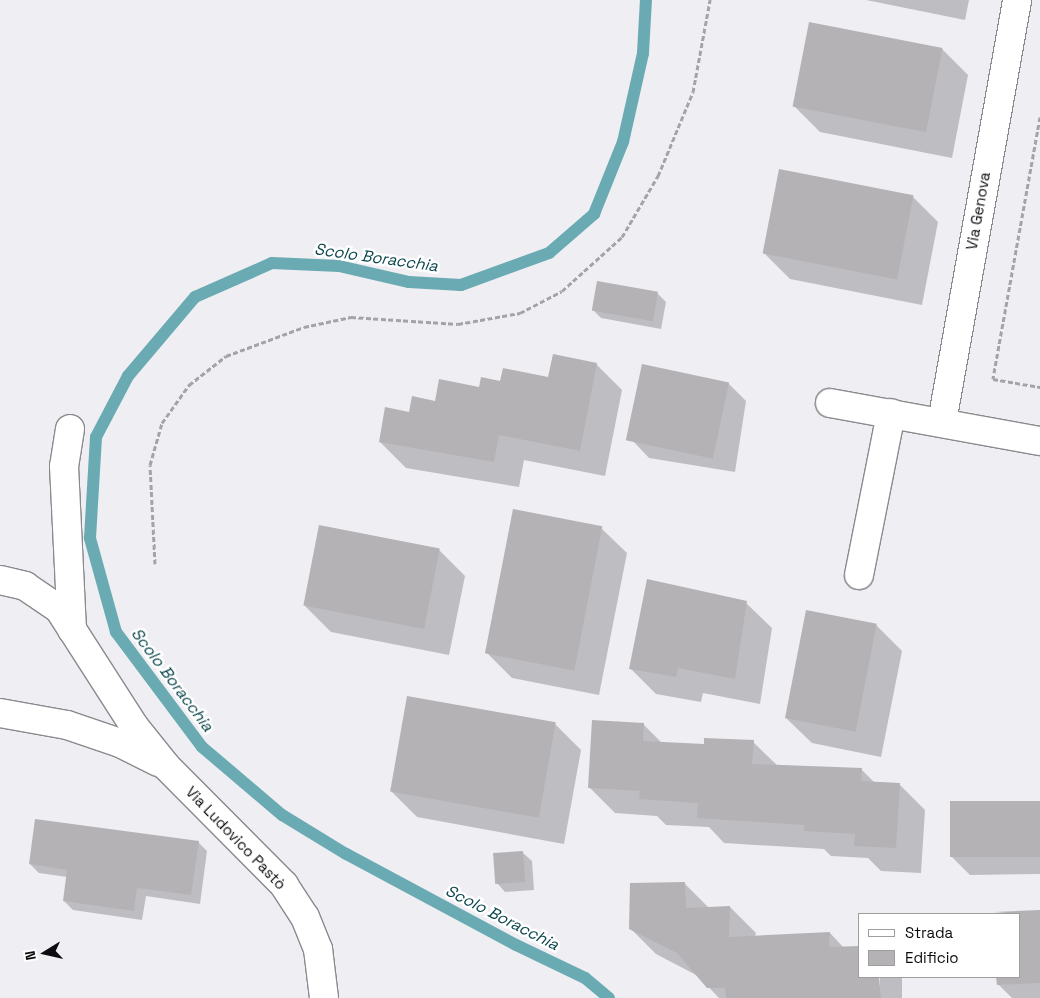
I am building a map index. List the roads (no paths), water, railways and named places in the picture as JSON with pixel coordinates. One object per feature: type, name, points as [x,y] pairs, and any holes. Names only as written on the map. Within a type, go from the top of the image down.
[{"type":"street","name":"Via Genova","points":[[942,422],[1017,0]]},
{"type":"street","points":[[830,403],[1040,441]]},
{"type":"street","points":[[859,574],[891,413]]},
{"type":"street","points":[[70,429],[64,466],[72,630]]},
{"type":"street","name":"Via Ludovico Pastò","points":[[0,580],[25,586],[60,609],[134,726],[166,766],[284,885],[305,917],[318,949],[324,998]]},
{"type":"street","name":"Via Ludovico Pastò","points":[[0,713],[67,725],[120,743],[166,766]]},
{"type":"waterway","name":"Scolo Boracchia","points":[[609,998],[585,978],[516,945],[346,854],[282,815],[202,747],[116,632],[90,538],[96,437],[128,376],[195,297],[272,263],[339,266],[409,282],[461,285],[549,253],[594,214],[623,142],[643,53],[646,0]]}]
